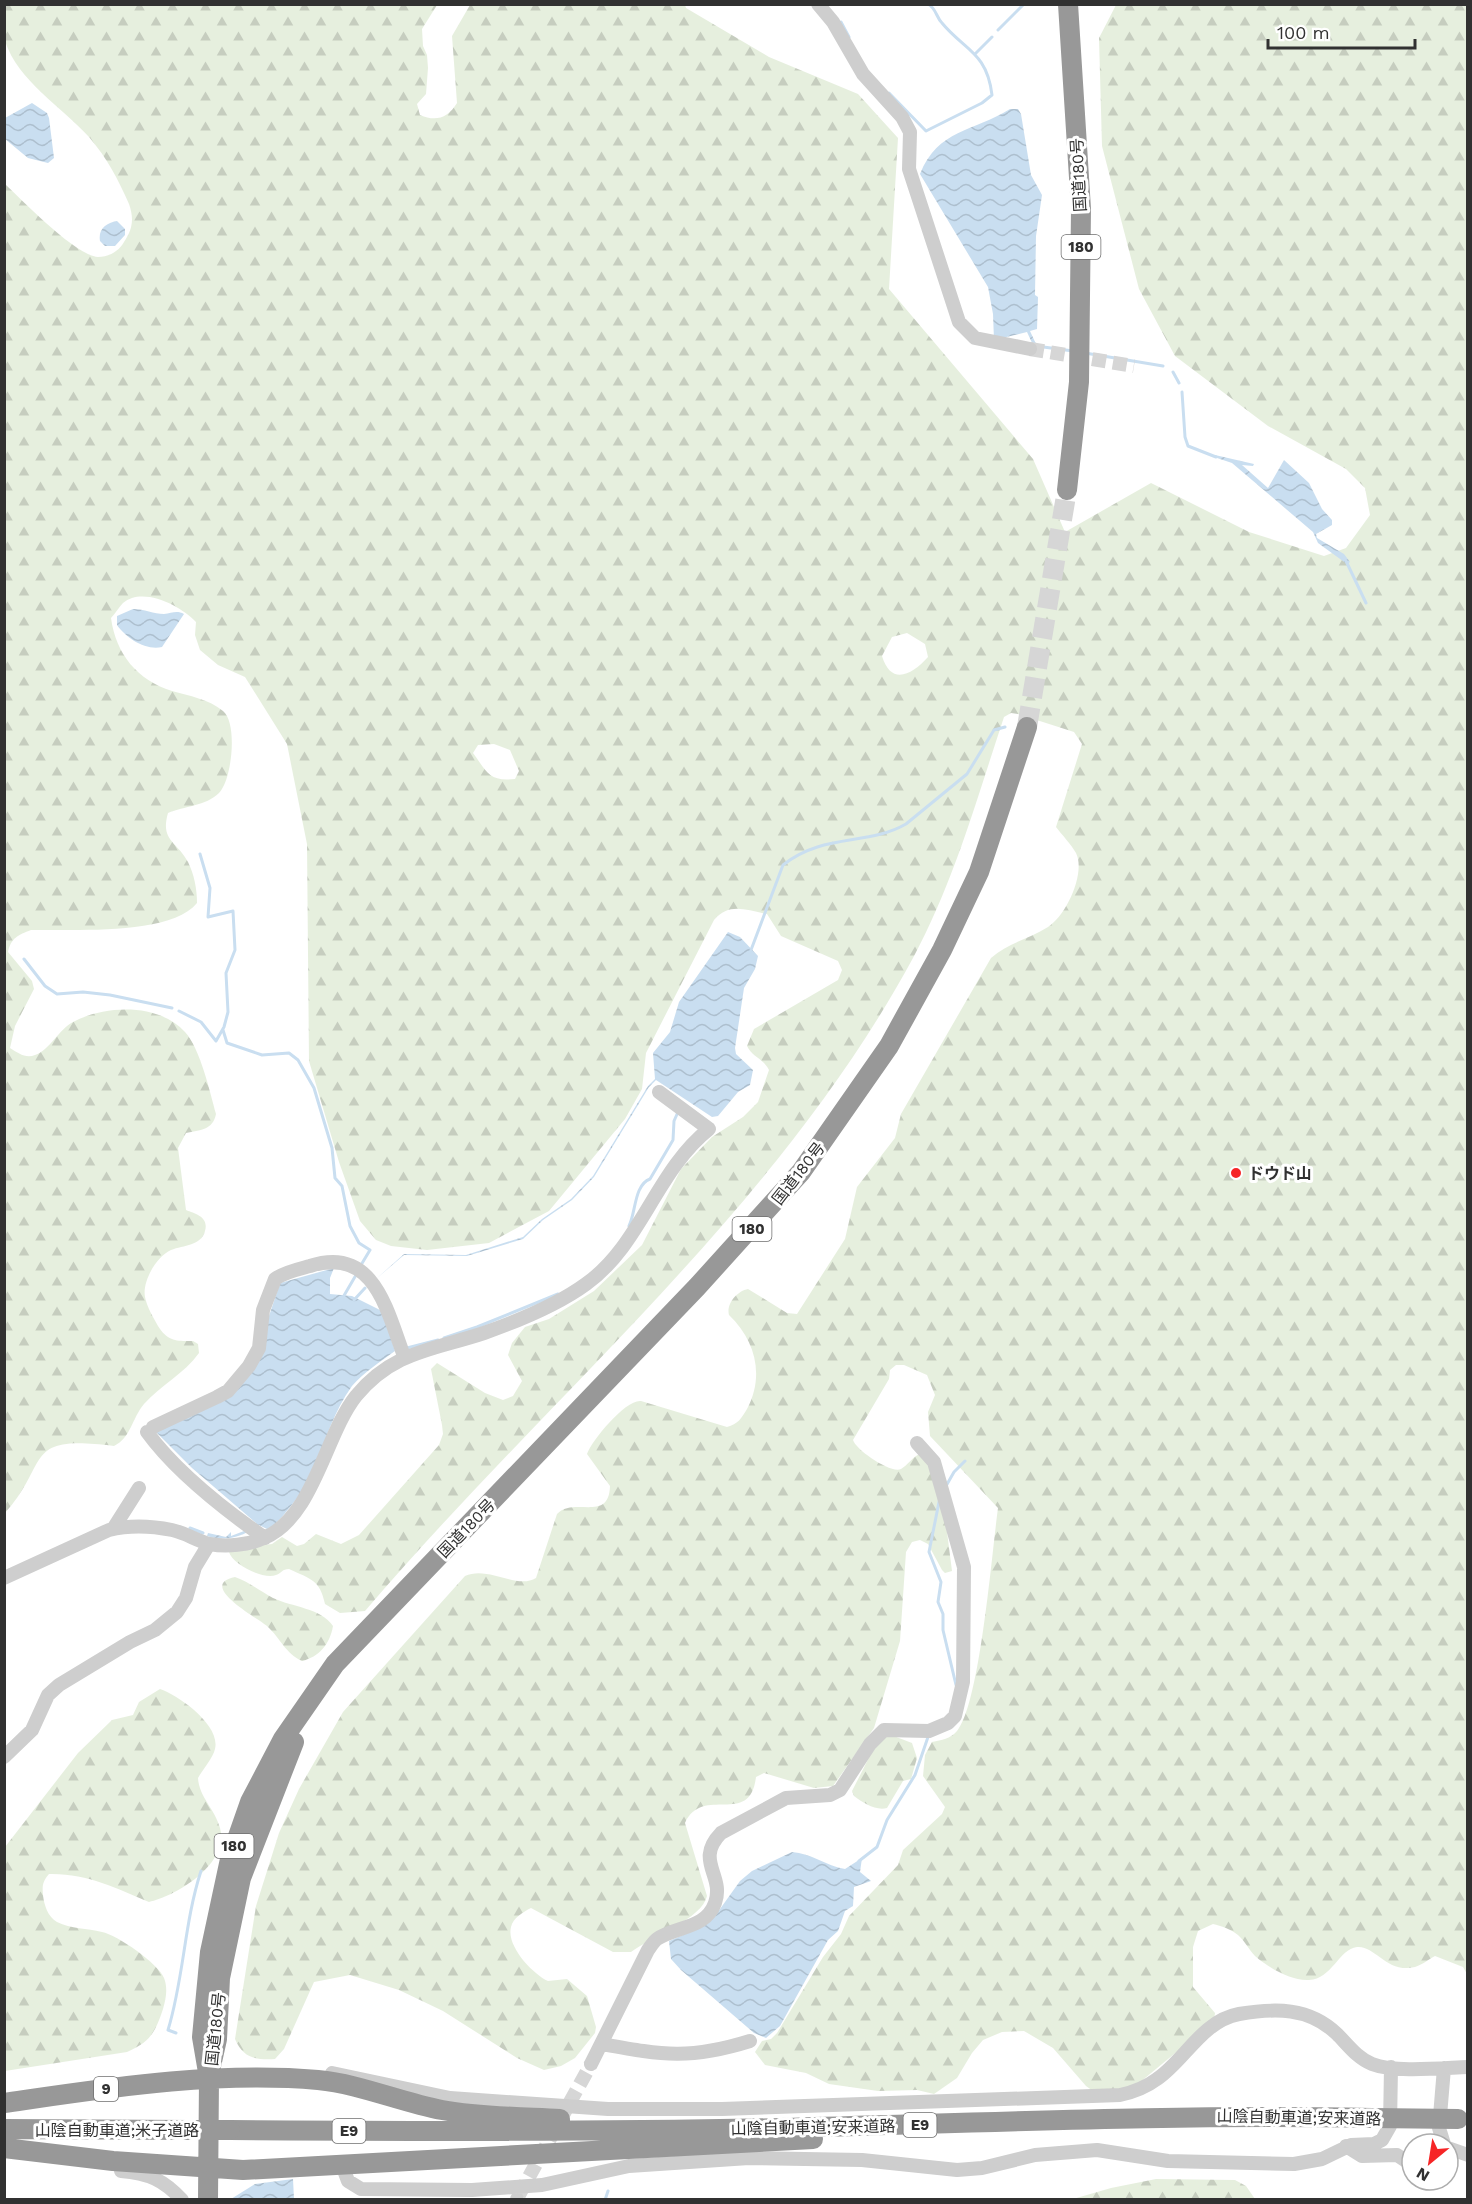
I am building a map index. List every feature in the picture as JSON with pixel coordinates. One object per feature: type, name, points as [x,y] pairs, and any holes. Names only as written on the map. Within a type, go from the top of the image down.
[{"type":"highway","name":"国道180号","points":[[1067,490],[1079,382],[1081,208],[1068,4]]},
{"type":"highway","name":"国道180号","points":[[208,2199],[209,2078],[202,2037],[207,1974],[230,1859],[250,1802],[283,1739],[335,1664],[752,1229],[813,1155],[889,1046],[942,950],[979,872],[1027,727]]},
{"type":"highway","name":"9","points":[[4,2103],[68,2092],[209,2078]]},
{"type":"highway","points":[[209,2078],[320,2080],[359,2088],[407,2103],[473,2115],[583,2120],[830,2123],[869,2126]]},
{"type":"highway","name":"山陰自動車道;安来道路","points":[[230,2130],[583,2131],[1223,2116],[1463,2120]]},
{"type":"highway","points":[[4,2148],[208,2170],[742,2145],[968,2123]]},
{"type":"highway","name":"山陰自動車道;米子道路","points":[[4,2129],[230,2130]]},
{"type":"street","points":[[818,4],[833,22],[863,74],[902,117],[910,132],[909,170],[959,322],[975,338],[1030,349]]},
{"type":"street","points":[[4,1578],[113,1529],[138,1527],[171,1530],[209,1544],[225,1545],[283,1524],[319,1474],[335,1432],[355,1398],[377,1375],[404,1356],[484,1333],[554,1304],[585,1285],[606,1268],[627,1244],[674,1167],[709,1129],[659,1092]]},
{"type":"street","points":[[256,1532],[166,1455],[150,1429],[228,1391],[255,1358],[259,1348],[263,1310],[275,1279],[331,1261],[342,1262],[366,1276],[380,1291],[404,1356]]},
{"type":"street","points":[[591,2064],[648,1950],[658,1939],[694,1925],[703,1919],[715,1902],[716,1891],[708,1856],[714,1840],[721,1833],[786,1798],[830,1796],[840,1790],[870,1744],[884,1730],[937,1730],[955,1716],[963,1682],[964,1567],[934,1462],[917,1443]]},
{"type":"street","points":[[113,1529],[139,1488]]},
{"type":"street","points":[[4,1757],[32,1730],[48,1695],[59,1685],[130,1642],[156,1630],[177,1612],[186,1599],[195,1567],[209,1544]]},
{"type":"street","points":[[209,2078],[339,2073],[450,2098],[608,2109],[722,2109],[1120,2096],[1139,2091],[1160,2078],[1215,2024],[1235,2015],[1288,2010],[1321,2022],[1362,2058],[1391,2067],[1467,2067]]},
{"type":"street","points":[[602,2044],[669,2055],[692,2055],[750,2041]]},
{"type":"street","points":[[342,2165],[348,2181],[362,2189],[472,2190],[542,2185],[629,2166],[695,2161],[862,2160],[957,2170],[982,2168],[1035,2155],[1097,2150],[1168,2161],[1294,2164],[1322,2158],[1346,2146],[1374,2144],[1386,2136],[1390,2126],[1391,2067]]},
{"type":"street","points":[[1440,2132],[1438,2128],[1444,2068]]},
{"type":"street","points":[[1346,2146],[1362,2156],[1394,2155],[1400,2158]]},
{"type":"street","points":[[117,2171],[154,2177],[167,2183],[179,2198]]},
{"type":"green space","points":[[5,5],[437,5],[422,29],[428,68],[426,94],[417,104],[420,115],[436,118],[446,115],[457,103],[452,36],[470,5],[685,5],[686,8],[769,57],[858,94],[898,138],[889,289],[1033,459],[1065,532],[1151,483],[1249,532],[1324,556],[1346,548],[1370,515],[1365,488],[1346,469],[1268,426],[1175,356],[1139,289],[1102,146],[1099,38],[1116,5],[1467,5],[1467,1974],[1463,1967],[1435,1956],[1415,1967],[1397,1967],[1370,1950],[1357,1947],[1345,1953],[1324,1975],[1302,1980],[1273,1969],[1255,1956],[1235,1933],[1213,1924],[1198,1931],[1193,1947],[1193,1987],[1215,2013],[1214,2021],[1133,2088],[1093,2091],[1053,2048],[1024,2031],[1002,2032],[983,2040],[957,2078],[934,2094],[917,2090],[878,2091],[829,2084],[806,2073],[765,2065],[755,2052],[762,2041],[771,2039],[777,2033],[823,1957],[841,1934],[849,1916],[898,1865],[903,1850],[942,1814],[945,1807],[923,1776],[925,1755],[932,1742],[949,1737],[957,1731],[965,1715],[978,1660],[998,1508],[930,1436],[928,1412],[935,1395],[927,1375],[904,1365],[896,1365],[890,1370],[889,1379],[853,1440],[874,1460],[896,1470],[901,1469],[920,1454],[926,1457],[946,1524],[952,1571],[945,1573],[928,1544],[920,1540],[912,1542],[906,1552],[900,1641],[874,1728],[833,1786],[814,1788],[764,1773],[756,1777],[752,1792],[745,1800],[736,1804],[703,1807],[693,1812],[685,1823],[707,1896],[696,1912],[686,1920],[631,1952],[613,1952],[531,1908],[514,1921],[511,1927],[513,1942],[528,1966],[548,1981],[567,1979],[587,1996],[596,2027],[595,2033],[575,2058],[561,2066],[544,2070],[517,2058],[443,2011],[399,1990],[350,1975],[314,1982],[284,2049],[275,2059],[251,2057],[238,2045],[235,2039],[256,1906],[279,1833],[299,1789],[343,1712],[465,1576],[483,1573],[520,1581],[536,1578],[557,1514],[572,1507],[597,1506],[604,1503],[608,1497],[610,1486],[587,1454],[602,1431],[627,1406],[641,1401],[727,1427],[741,1418],[752,1396],[756,1371],[751,1347],[745,1335],[729,1315],[731,1302],[740,1292],[748,1289],[787,1313],[797,1314],[845,1239],[857,1187],[895,1138],[901,1114],[991,958],[1048,927],[1061,914],[1076,882],[1078,861],[1076,853],[1056,827],[1082,744],[1074,732],[1018,714],[1011,713],[1004,717],[953,870],[928,929],[858,1050],[795,1136],[728,1219],[657,1298],[436,1531],[365,1611],[340,1613],[325,1604],[317,1585],[309,1578],[289,1569],[270,1576],[256,1573],[242,1566],[231,1557],[229,1552],[232,1549],[272,1544],[282,1537],[297,1546],[304,1544],[316,1534],[341,1544],[359,1535],[439,1445],[443,1434],[431,1369],[437,1363],[485,1393],[503,1400],[513,1396],[522,1381],[508,1355],[512,1343],[525,1327],[549,1319],[594,1291],[642,1245],[681,1169],[712,1137],[743,1117],[758,1102],[769,1070],[747,1046],[754,1029],[838,980],[842,970],[838,961],[781,936],[767,914],[745,909],[732,909],[720,914],[714,920],[646,1053],[642,1089],[625,1119],[549,1211],[489,1243],[427,1250],[391,1246],[376,1240],[360,1221],[339,1162],[309,1061],[307,844],[287,744],[245,677],[218,665],[200,650],[195,635],[196,622],[172,604],[151,597],[131,598],[123,603],[111,618],[118,643],[130,664],[148,680],[160,686],[217,707],[228,717],[231,727],[230,765],[224,786],[214,797],[168,813],[166,822],[168,835],[184,855],[190,867],[195,882],[197,903],[184,914],[144,926],[95,930],[31,930],[16,938],[11,943],[8,952],[32,981],[34,989],[15,1026],[10,1048],[25,1056],[35,1055],[45,1049],[63,1029],[73,1022],[100,1012],[116,1010],[147,1012],[161,1016],[174,1023],[190,1039],[204,1071],[216,1114],[209,1126],[186,1133],[178,1148],[186,1210],[203,1219],[206,1226],[200,1240],[171,1250],[156,1263],[148,1277],[145,1297],[158,1326],[165,1335],[173,1340],[193,1341],[198,1344],[199,1353],[144,1404],[128,1433],[114,1446],[85,1443],[64,1444],[51,1448],[42,1456],[19,1495],[5,1513],[5,184],[63,238],[88,254],[98,257],[110,255],[119,248],[129,233],[132,219],[131,209],[125,195],[101,153],[89,137],[30,81],[11,55],[4,37]],"holes":[[[907,633],[925,644],[928,657],[909,673],[896,674],[886,665],[882,656],[892,637]],[[494,744],[510,750],[519,771],[515,779],[506,780],[494,777],[473,753],[478,745]]]},
{"type":"green space","points":[[235,1577],[273,1598],[314,1612],[328,1620],[333,1626],[323,1649],[302,1661],[291,1654],[267,1626],[233,1602],[226,1594],[222,1587],[225,1581]]},
{"type":"green space","points":[[160,1689],[187,1704],[196,1712],[205,1721],[215,1740],[214,1752],[198,1778],[201,1791],[220,1828],[221,1841],[217,1853],[199,1876],[173,1893],[149,1902],[100,1882],[63,1874],[49,1874],[44,1881],[43,1888],[45,1907],[54,1920],[68,1926],[109,1934],[136,1950],[160,1972],[164,1978],[166,1994],[157,2024],[151,2036],[127,2052],[5,2071],[5,1847],[78,1753],[112,1720],[133,1715],[139,1702]]},
{"type":"green space","points":[[891,1735],[912,1743],[917,1758],[911,1779],[903,1781],[887,1808],[878,1808],[861,1801],[854,1796],[852,1791],[879,1738]]},
{"type":"green space","points":[[1156,2179],[1235,2180],[1246,2186],[1255,2199],[1073,2199]]},
{"type":"water","points":[[32,103],[47,113],[49,118],[54,158],[48,163],[28,158],[5,139],[5,118]]},
{"type":"water","points":[[1010,109],[1018,109],[1021,114],[1031,175],[1042,195],[1036,236],[1037,329],[1030,331],[1036,344],[1033,345],[1027,332],[994,340],[993,314],[988,287],[920,174],[936,148],[947,140]]},
{"type":"water","points":[[117,221],[125,229],[125,235],[115,246],[105,246],[100,241],[102,230],[109,223]]},
{"type":"water","points":[[1215,455],[1254,464],[1253,466],[1242,465],[1268,488],[1284,460],[1309,483],[1322,509],[1332,520],[1332,525],[1316,534],[1317,538],[1344,554],[1350,562],[1347,564],[1318,543],[1313,532],[1232,463],[1214,457]]},
{"type":"water","points":[[133,609],[160,614],[177,612],[184,614],[162,647],[156,648],[137,642],[117,625],[117,616]]},
{"type":"water","points":[[728,932],[740,937],[758,956],[755,969],[744,988],[735,1048],[736,1054],[753,1070],[750,1085],[738,1092],[718,1116],[712,1117],[656,1080],[649,1087],[594,1177],[572,1200],[543,1220],[523,1239],[467,1256],[404,1255],[376,1279],[404,1254],[466,1255],[523,1237],[542,1219],[571,1199],[593,1176],[648,1086],[655,1079],[653,1053],[670,1032],[679,1002]]},
{"type":"water","points":[[334,1268],[330,1278],[330,1294],[352,1296],[382,1311],[395,1351],[352,1386],[335,1415],[307,1482],[289,1509],[269,1530],[259,1525],[234,1537],[221,1538],[207,1536],[208,1533],[226,1537],[231,1532],[231,1536],[256,1523],[192,1468],[156,1432],[227,1398],[267,1322],[280,1283]]},
{"type":"water","points":[[792,1852],[845,1869],[862,1858],[860,1872],[871,1881],[854,1887],[853,1906],[845,1911],[838,1931],[828,1940],[780,2026],[766,2038],[754,2033],[681,1970],[671,1959],[669,1941],[702,1927],[715,1916],[740,1881],[752,1871]]},
{"type":"water","points":[[293,2179],[294,2199],[231,2199],[255,2184]]},
{"type":"waterway","points":[[889,93],[926,131],[982,103],[992,95],[985,69],[980,60],[950,32],[928,4]]},
{"type":"waterway","points":[[998,30],[1024,4]]},
{"type":"waterway","points":[[841,22],[849,37]]},
{"type":"waterway","points":[[976,53],[992,37]]},
{"type":"waterway","points":[[1034,343],[1036,346],[1073,351]]},
{"type":"waterway","points":[[1085,353],[1163,366]]},
{"type":"waterway","points":[[1173,372],[1179,383]]},
{"type":"waterway","points":[[1182,392],[1185,437],[1188,446],[1216,457]]},
{"type":"waterway","points":[[1346,561],[1366,603]]},
{"type":"waterway","points":[[751,950],[783,865],[814,848],[876,835],[906,824],[967,774],[994,730],[1005,727]]},
{"type":"waterway","points":[[179,1011],[201,1022],[216,1041],[224,1027],[228,1012],[226,973],[235,950],[233,911],[208,917],[210,888],[200,854]]},
{"type":"waterway","points":[[24,959],[45,986],[57,994],[83,992],[110,995],[172,1008]]},
{"type":"waterway","points":[[223,1030],[227,1043],[262,1055],[289,1053],[298,1060],[314,1088],[332,1148],[335,1178],[342,1186],[350,1226],[359,1243],[370,1250],[361,1265]]},
{"type":"waterway","points":[[629,1226],[641,1187],[650,1179],[673,1140],[674,1121],[678,1112]]},
{"type":"waterway","points":[[342,1299],[356,1275]]},
{"type":"waterway","points":[[354,1300],[365,1288]]},
{"type":"waterway","points":[[444,1338],[558,1294]]},
{"type":"waterway","points":[[407,1348],[438,1340]]},
{"type":"waterway","points":[[946,1486],[954,1472],[965,1461]]},
{"type":"waterway","points":[[940,1497],[929,1552],[941,1582],[938,1602],[943,1614],[943,1630],[956,1685]]},
{"type":"waterway","points":[[190,1528],[203,1533]]},
{"type":"waterway","points":[[859,1861],[877,1847],[887,1820],[915,1775],[928,1737]]},
{"type":"waterway","points":[[176,2033],[168,2030],[178,1991],[191,1910],[201,1871]]},
{"type":"waterway","points":[[605,2200],[608,2191]]},
{"type":"tunnel","points":[[1030,349],[1134,366]]},
{"type":"tunnel","points":[[1027,727],[1067,490]]},
{"type":"tunnel","points":[[519,2195],[591,2064]]},
{"type":"place","name":"ドウド山","points":[[1236,1173]]}]
